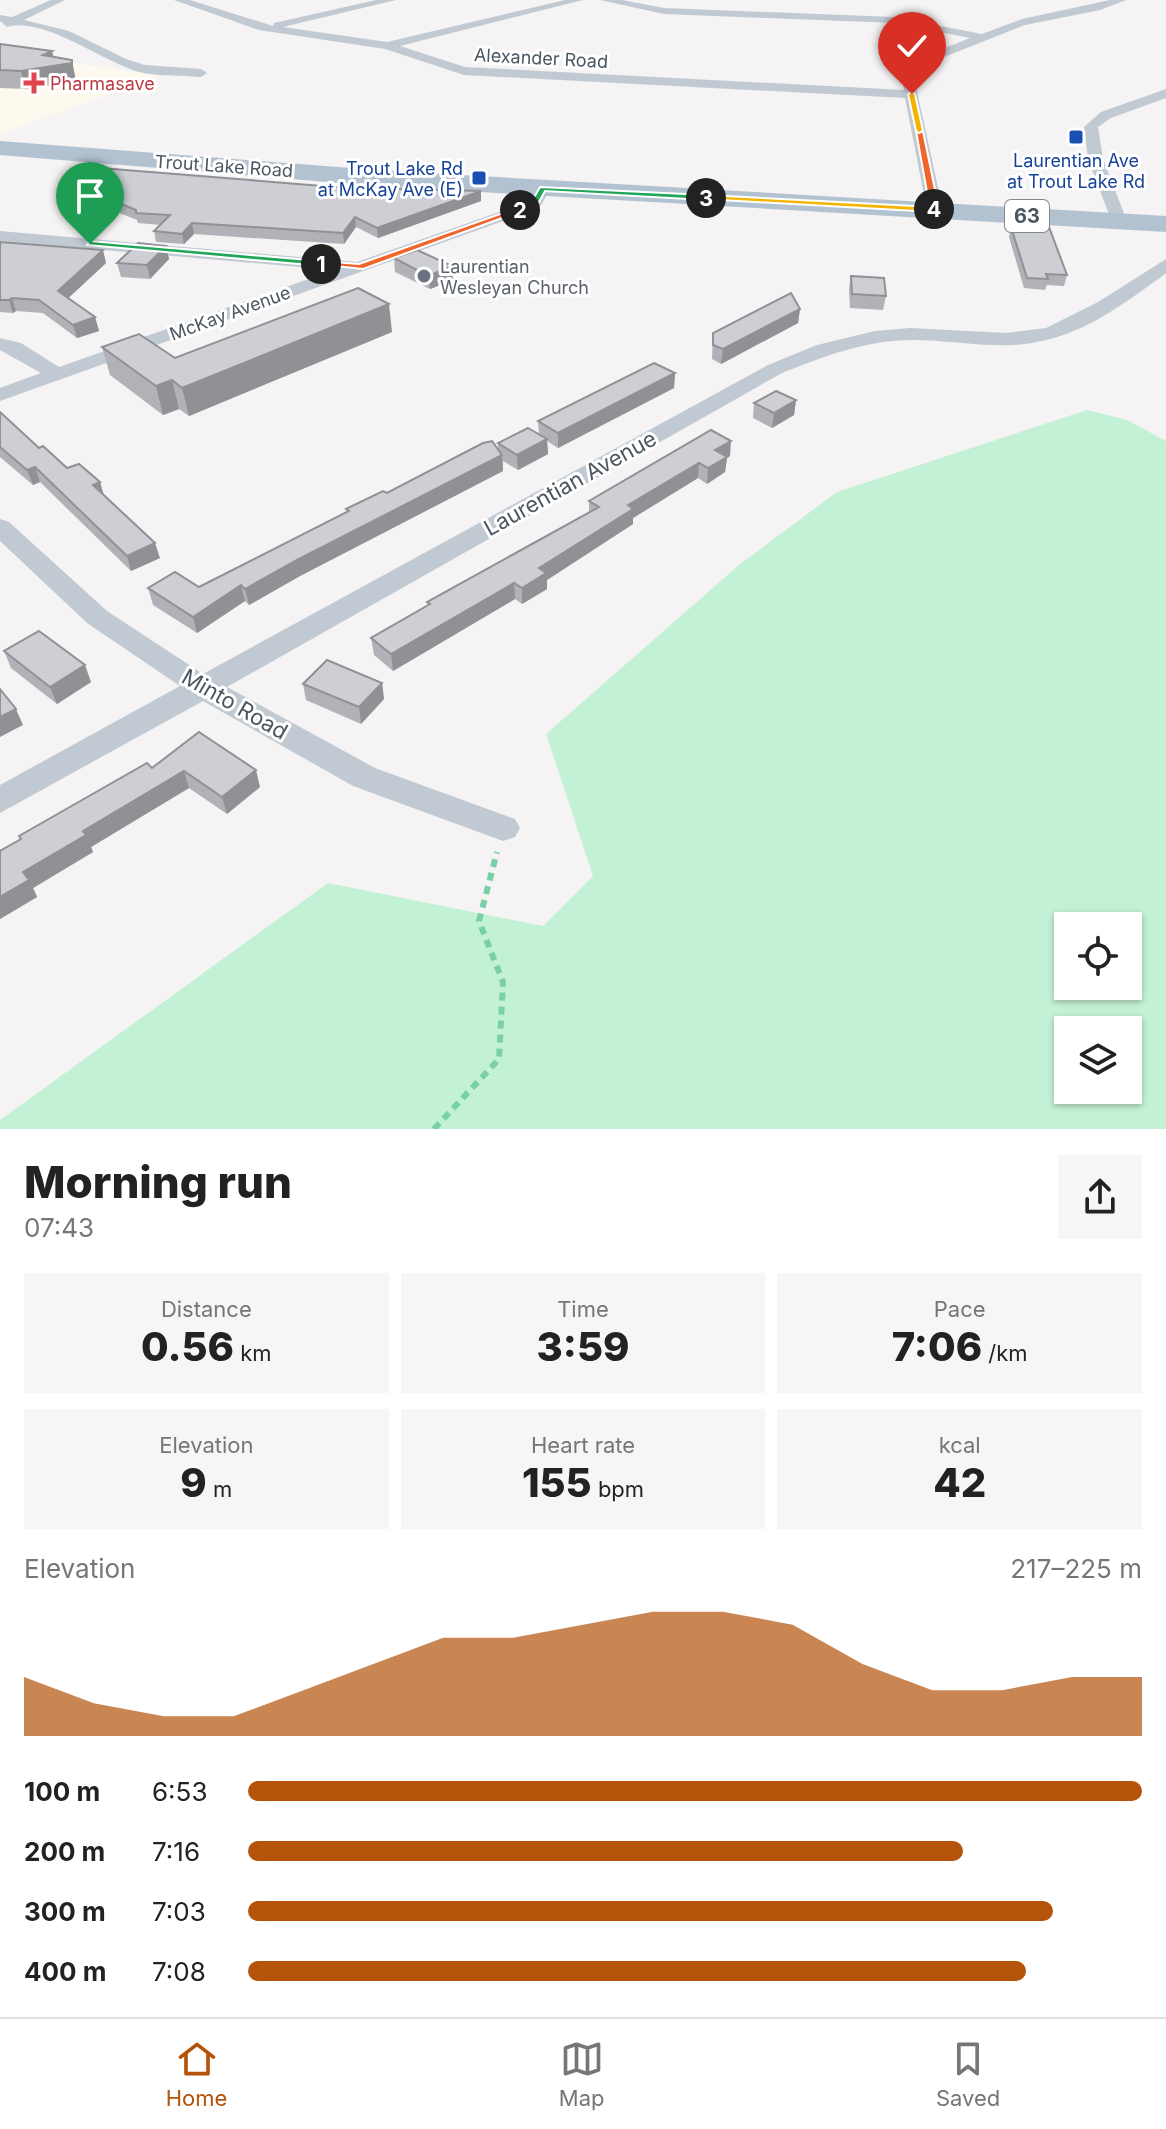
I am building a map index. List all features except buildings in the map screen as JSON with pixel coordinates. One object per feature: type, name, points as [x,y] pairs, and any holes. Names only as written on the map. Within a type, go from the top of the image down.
[{"type":"main road","name":"Trout Lake Road","points":[[0,148],[543,188],[1166,224]]},
{"type":"street","points":[[3,23],[60,0]]},
{"type":"street","name":"Alexander Road","points":[[179,0],[199,1],[223,16],[263,28],[387,46],[440,65],[493,75],[912,94]]},
{"type":"street","points":[[263,28],[391,0]]},
{"type":"street","points":[[387,46],[578,0]]},
{"type":"street","points":[[605,0],[664,11],[894,20],[981,37]]},
{"type":"street","points":[[935,210],[907,73],[911,66],[1044,15],[1100,7],[1121,0]]},
{"type":"street","points":[[3,23],[65,33],[122,62],[144,69],[201,73]]},
{"type":"street","points":[[1119,221],[1091,144],[1090,130],[1106,115],[1166,93]]},
{"type":"street","name":"McKay Avenue","points":[[0,395],[525,208],[535,202],[543,188]]},
{"type":"street","points":[[0,236],[360,267]]},
{"type":"street","name":"Laurentian Avenue","points":[[0,800],[775,369],[833,344],[870,336],[909,334],[1017,339],[1041,336],[1064,329],[1165,267]]},
{"type":"street","points":[[0,344],[14,347],[57,375]]},
{"type":"street","name":"Minto Road","points":[[3,536],[97,617],[202,687],[364,777],[503,828]]},
{"type":"path","points":[[434,1129],[499,1059],[503,982],[479,921],[503,828]]},
{"type":"shaded area","points":[[0,51],[159,76],[0,134]]},
{"type":"green space","points":[[1087,410],[1127,420],[1166,441],[1166,1129],[0,1129],[0,1120],[328,883],[543,926],[593,876],[546,734],[739,565],[837,492]]},
{"type":"place","name":"Pharmasave","points":[[34,83]]},
{"type":"place","name":"Laurentian Ave at Trout Lake Rd","points":[[1076,137]]},
{"type":"place","name":"Trout Lake Rd at McKay Ave (E)","points":[[479,178]]},
{"type":"place","name":"Laurentian Wesleyan Church","points":[[424,276]]},
{"type":"route","points":[[90,244],[360,267],[525,208],[535,202],[543,188],[935,210],[912,94]]}]
